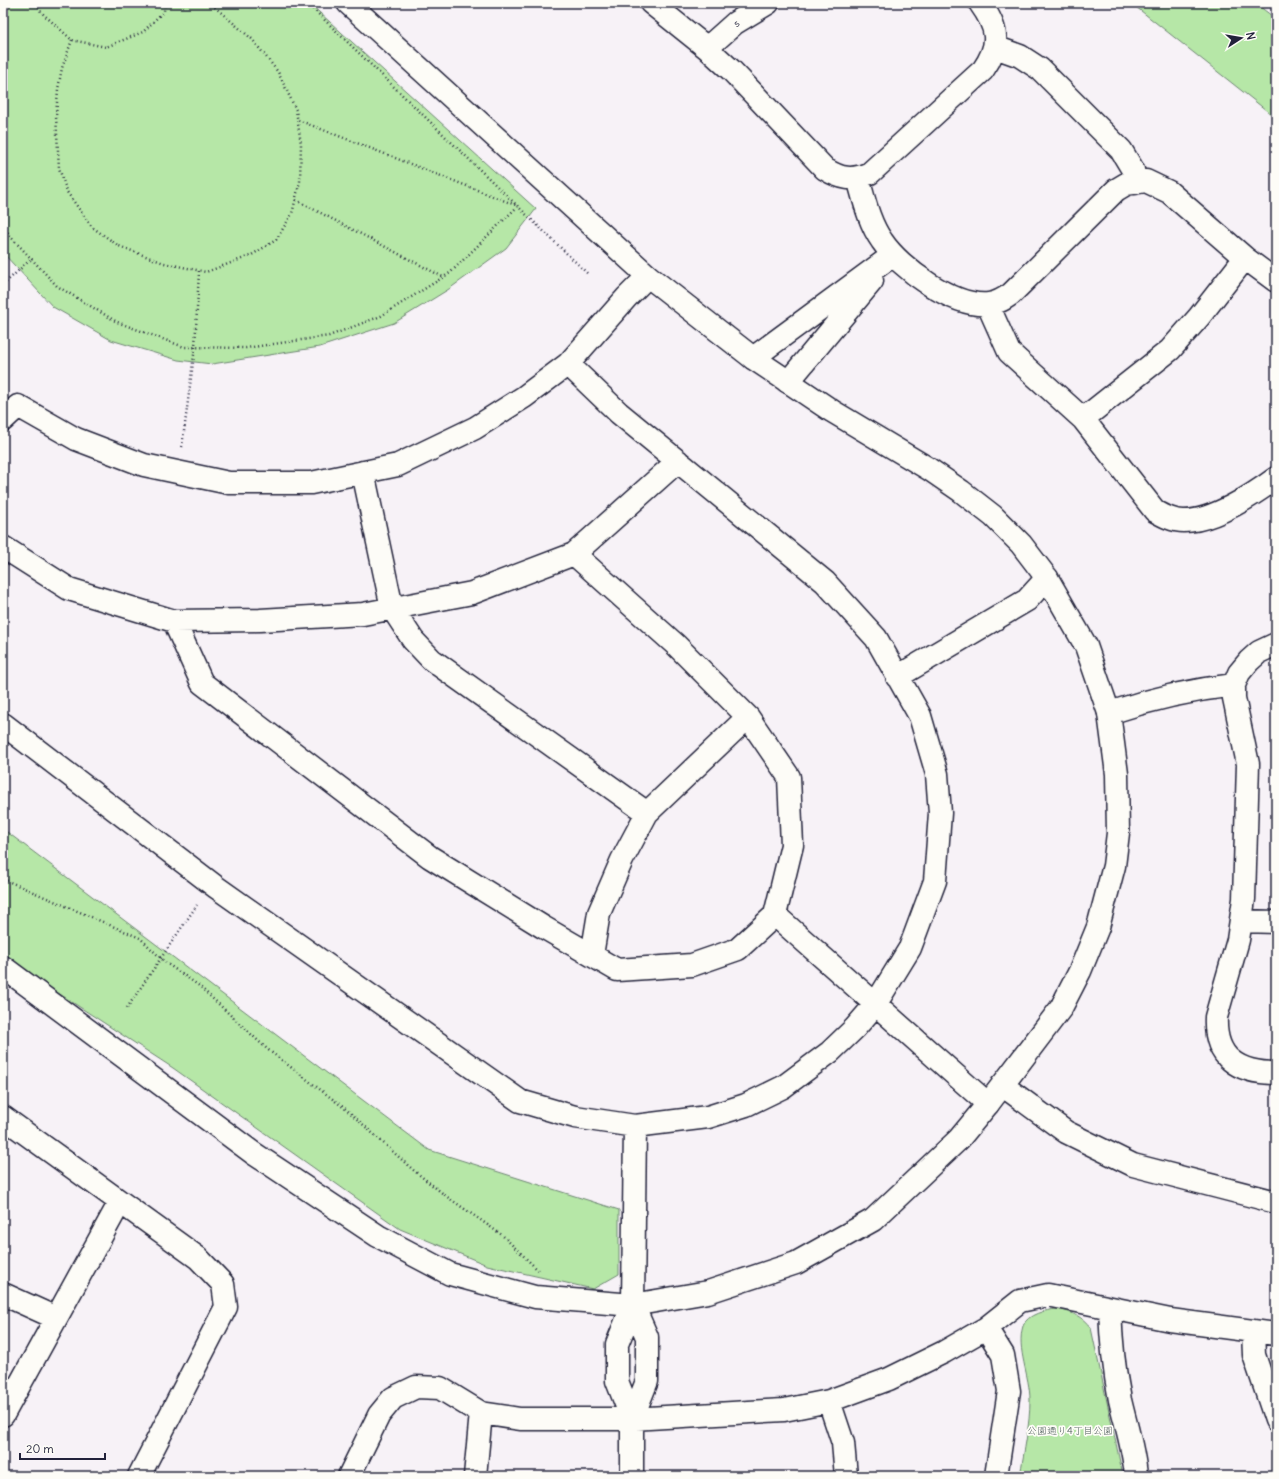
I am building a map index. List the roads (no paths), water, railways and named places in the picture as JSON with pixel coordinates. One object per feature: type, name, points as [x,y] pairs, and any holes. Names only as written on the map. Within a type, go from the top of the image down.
[{"type":"street","points":[[4,969],[253,1153],[378,1236],[450,1274],[535,1297],[633,1305],[708,1292],[796,1263],[873,1220],[959,1139],[988,1104],[1061,1008],[1080,971],[1098,927],[1114,866],[1118,833],[1117,774],[1109,713],[1086,646],[1048,578],[1021,544],[993,516],[961,491],[928,469],[832,411],[753,358],[648,276],[348,3]]},
{"type":"street","points":[[651,3],[707,48],[731,70],[825,169],[838,177],[858,178],[870,173],[983,70],[990,61],[995,47],[995,36],[992,22],[980,3]]},
{"type":"street","name":"s","points":[[707,48],[735,23],[768,3]]},
{"type":"street","points":[[995,47],[1020,56],[1040,70],[1121,150],[1134,170],[1135,183]]},
{"type":"street","points":[[858,178],[868,213],[881,240],[893,255],[915,275],[932,287],[962,300],[988,305],[998,302],[1011,294],[1116,190],[1126,184],[1146,182],[1169,192],[1245,258],[1276,281]]},
{"type":"street","points":[[753,358],[893,255]]},
{"type":"street","points":[[788,382],[893,255]]},
{"type":"street","points":[[1083,419],[1170,350],[1199,317],[1245,258]]},
{"type":"street","points":[[8,407],[76,439],[144,465],[229,483],[311,483],[398,465],[475,428],[524,397],[568,364],[627,297],[648,276]]},
{"type":"street","points":[[988,305],[1009,352],[1083,419],[1155,511],[1169,519],[1184,521],[1198,519],[1254,495],[1276,478]]},
{"type":"street","points":[[3,724],[213,884],[520,1101],[575,1117],[635,1126],[708,1117],[746,1105],[783,1087],[830,1052],[855,1028],[875,1005],[910,948],[935,880],[940,813],[937,774],[920,716],[876,638],[826,582],[619,414],[568,364]]},
{"type":"street","points":[[3,547],[69,589],[174,621],[260,620],[363,614],[472,593],[574,554],[678,461]]},
{"type":"street","points":[[363,472],[392,608],[414,640],[432,660],[647,813]]},
{"type":"street","points":[[174,621],[202,683],[430,857],[617,970],[692,965],[738,949],[775,915],[792,845],[789,776],[748,717],[676,645],[574,554]]},
{"type":"street","points":[[897,677],[1027,600],[1048,578]]},
{"type":"street","points":[[1276,644],[1259,652],[1249,661],[1239,673],[1234,685],[1234,698],[1248,764],[1244,891],[1238,940],[1216,1017],[1218,1041],[1223,1052],[1244,1069],[1260,1073],[1276,1073]]},
{"type":"street","points":[[1109,713],[1155,698],[1200,689],[1234,685]]},
{"type":"street","points":[[592,955],[599,913],[622,860],[647,813],[748,717]]},
{"type":"street","points":[[775,915],[988,1104]]},
{"type":"street","points":[[1241,921],[1276,922]]},
{"type":"street","points":[[1002,1085],[1066,1132],[1133,1165],[1276,1202]]},
{"type":"street","points":[[3,1116],[198,1258],[223,1284],[226,1307],[139,1476]]},
{"type":"street","points":[[632,1476],[632,1419],[617,1381],[617,1344],[633,1305],[635,1126]]},
{"type":"street","points":[[3,1415],[120,1202]]},
{"type":"street","points":[[3,1294],[56,1318]]},
{"type":"street","points":[[349,1476],[379,1415],[393,1398],[416,1387],[440,1388],[481,1413],[520,1419],[632,1419],[784,1410],[829,1401],[889,1379],[944,1352],[986,1328],[1020,1301],[1048,1295],[1170,1320],[1276,1334]]},
{"type":"street","points":[[632,1419],[647,1382],[647,1338],[633,1305]]},
{"type":"street","points":[[1110,1308],[1111,1349],[1120,1400],[1134,1458],[1136,1476]]},
{"type":"street","points":[[986,1328],[1003,1355],[1010,1391],[996,1476]]},
{"type":"street","points":[[1253,1332],[1254,1355],[1276,1420]]},
{"type":"street","points":[[829,1401],[843,1443],[846,1476]]},
{"type":"street","points":[[476,1476],[481,1413]]},
{"type":"park label","name":"公園通り4丁目公園","points":[[1070,1430]]}]
